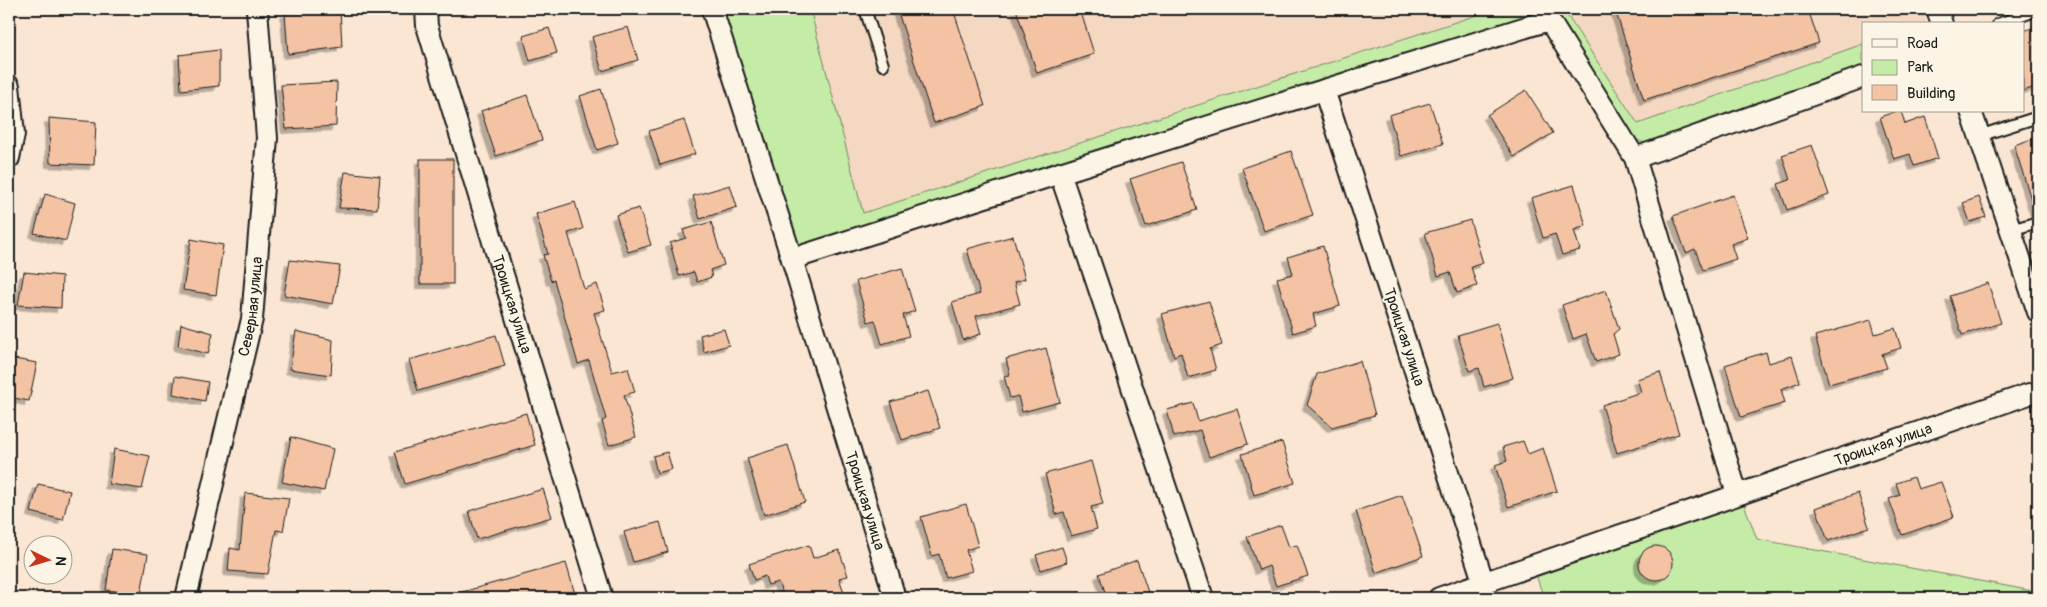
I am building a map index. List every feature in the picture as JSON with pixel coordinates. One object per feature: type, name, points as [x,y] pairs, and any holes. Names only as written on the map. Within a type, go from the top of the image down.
[{"type":"street","name":"Северная улица","points":[[186,598],[252,318],[267,138],[257,9]]},
{"type":"street","name":"Троицкая улица","points":[[426,9],[427,26],[602,598]]},
{"type":"street","name":"Троицкая улица","points":[[712,9],[792,259],[895,598]]},
{"type":"street","points":[[1937,9],[1941,22]]},
{"type":"street","points":[[792,259],[1549,20],[1635,158],[1737,494]]},
{"type":"street","points":[[1635,158],[1862,77]]},
{"type":"street","points":[[9,86],[14,134],[9,158]]},
{"type":"street","name":"Троицкая улица","points":[[1324,90],[1484,584]]},
{"type":"street","points":[[1971,112],[2038,312]]},
{"type":"street","points":[[1060,173],[1203,598]]},
{"type":"street","name":"Троицкая улица","points":[[1439,598],[2029,394]]},
{"type":"lane","points":[[865,9],[882,65]]},
{"type":"lane","points":[[2004,22],[2038,10]]},
{"type":"lane","points":[[1980,136],[2038,117]]},
{"type":"lane","points":[[2011,230],[2038,222]]},
{"type":"shaded area","points":[[810,9],[1496,9],[862,213]]},
{"type":"shaded area","points":[[1563,9],[1922,9],[1927,22],[1862,22],[1862,44],[1638,124]]},
{"type":"green space","points":[[720,9],[810,9],[863,213],[1496,9],[1548,9],[805,246],[794,240]]},
{"type":"green space","points":[[1553,9],[1563,9],[1638,124],[1862,44],[1862,66],[1652,146],[1632,138]]},
{"type":"green space","points":[[1744,504],[1757,539],[2038,592],[2038,598],[1544,598],[1536,575]]},
{"type":"building","points":[[340,9],[342,47],[288,54],[285,13]]},
{"type":"building","points":[[897,9],[953,9],[985,106],[934,123]]},
{"type":"building","points":[[1016,9],[1080,9],[1094,54],[1037,73]]},
{"type":"building","points":[[1615,9],[1808,9],[1819,43],[1644,100]]},
{"type":"building","points":[[2038,26],[2038,86],[2024,91],[2024,31]]},
{"type":"building","points":[[628,27],[638,60],[602,71],[592,37]]},
{"type":"building","points":[[549,28],[557,53],[530,61],[523,36]]},
{"type":"building","points":[[219,50],[219,86],[181,90],[179,55]]},
{"type":"building","points":[[337,82],[336,126],[286,129],[281,85]]},
{"type":"building","points":[[601,89],[618,143],[597,150],[580,96]]},
{"type":"building","points":[[1526,90],[1553,133],[1514,157],[1487,115]]},
{"type":"building","points":[[527,95],[542,140],[496,156],[481,111]]},
{"type":"building","points":[[1430,103],[1443,144],[1401,156],[1389,115]]},
{"type":"building","points":[[1894,112],[1901,112],[1905,124],[1925,117],[1938,158],[1914,166],[1910,154],[1894,159],[1880,117]]},
{"type":"building","points":[[49,118],[96,122],[94,165],[50,163]]},
{"type":"building","points":[[684,120],[695,154],[660,165],[649,131]]},
{"type":"building","points":[[2038,137],[2038,211],[2035,212],[2014,145]]},
{"type":"building","points":[[1812,145],[1829,195],[1787,210],[1778,184],[1790,180],[1782,155]]},
{"type":"building","points":[[1291,151],[1313,215],[1264,231],[1242,168]]},
{"type":"building","points":[[420,159],[453,159],[453,284],[420,284]]},
{"type":"building","points":[[1181,162],[1197,210],[1146,226],[1130,179]]},
{"type":"building","points":[[345,172],[380,176],[377,209],[339,208]]},
{"type":"building","points":[[730,185],[737,207],[700,219],[693,196]]},
{"type":"building","points":[[1574,185],[1586,226],[1574,230],[1580,250],[1562,255],[1555,234],[1543,238],[1531,198]]},
{"type":"building","points":[[45,194],[75,203],[66,241],[34,233]]},
{"type":"building","points":[[1733,195],[1748,238],[1731,244],[1736,259],[1703,270],[1695,249],[1686,253],[1673,216]]},
{"type":"building","points":[[1979,197],[1986,217],[1970,222],[1963,203]]},
{"type":"building","points":[[575,202],[583,229],[568,233],[584,289],[597,284],[605,310],[594,313],[612,372],[628,368],[635,392],[624,395],[636,437],[609,445],[602,421],[606,419],[589,360],[578,364],[554,280],[551,281],[543,255],[548,254],[536,214]]},
{"type":"building","points":[[639,208],[651,245],[628,252],[616,215]]},
{"type":"building","points":[[1470,220],[1483,263],[1471,267],[1477,286],[1457,293],[1450,272],[1438,276],[1425,233]]},
{"type":"building","points":[[711,222],[724,265],[710,270],[712,277],[697,282],[694,272],[679,276],[670,243],[686,238],[683,230]]},
{"type":"building","points":[[1013,236],[1025,279],[1014,282],[1020,304],[976,316],[981,334],[963,340],[952,302],[980,294],[967,249]]},
{"type":"building","points":[[191,239],[223,245],[216,295],[183,290]]},
{"type":"building","points":[[1323,246],[1340,306],[1313,314],[1316,326],[1293,333],[1277,278],[1293,274],[1288,257]]},
{"type":"building","points":[[290,260],[340,266],[333,304],[284,295]]},
{"type":"building","points":[[902,268],[915,311],[903,315],[909,336],[882,344],[875,320],[868,322],[856,281]]},
{"type":"building","points":[[24,272],[62,276],[61,308],[18,305]]},
{"type":"building","points":[[1988,283],[2001,323],[1962,335],[1950,296]]},
{"type":"building","points":[[1606,290],[1619,329],[1613,334],[1619,354],[1596,362],[1586,334],[1573,339],[1562,305]]},
{"type":"building","points":[[1209,301],[1222,345],[1210,349],[1216,370],[1188,378],[1181,353],[1174,356],[1162,314]]},
{"type":"building","points":[[1871,320],[1875,334],[1895,328],[1901,348],[1882,354],[1887,368],[1829,384],[1815,336]]},
{"type":"building","points":[[1497,323],[1513,378],[1484,387],[1479,368],[1469,371],[1458,335]]},
{"type":"building","points":[[181,324],[213,333],[208,354],[178,346]]},
{"type":"building","points":[[724,329],[729,345],[704,352],[700,335]]},
{"type":"building","points":[[296,331],[333,340],[331,375],[290,369]]},
{"type":"building","points":[[496,335],[505,366],[418,391],[409,360]]},
{"type":"building","points":[[1046,348],[1060,402],[1022,412],[1018,396],[1010,398],[1004,376],[1010,375],[1006,359]]},
{"type":"building","points":[[1766,352],[1769,363],[1792,356],[1800,382],[1781,389],[1785,403],[1741,417],[1725,365]]},
{"type":"building","points":[[9,358],[37,363],[29,401],[9,397]]},
{"type":"building","points":[[1360,361],[1375,415],[1332,427],[1307,405],[1317,374]]},
{"type":"building","points":[[1660,372],[1679,434],[1617,453],[1602,405],[1641,392],[1637,379]]},
{"type":"building","points":[[175,376],[208,382],[205,401],[173,394]]},
{"type":"building","points":[[928,391],[940,428],[902,440],[890,402]]},
{"type":"building","points":[[1193,403],[1198,421],[1237,409],[1248,444],[1209,457],[1200,430],[1174,437],[1167,410]]},
{"type":"building","points":[[526,413],[535,445],[405,484],[395,452]]},
{"type":"building","points":[[291,437],[333,449],[324,491],[282,482]]},
{"type":"building","points":[[1523,441],[1528,454],[1543,448],[1557,491],[1508,507],[1495,465],[1507,461],[1503,447]]},
{"type":"building","points":[[1282,442],[1295,483],[1254,495],[1242,454]]},
{"type":"building","points":[[788,445],[805,502],[764,515],[747,458]]},
{"type":"building","points":[[114,449],[150,456],[142,489],[109,484]]},
{"type":"building","points":[[667,452],[672,469],[657,473],[653,456]]},
{"type":"building","points":[[1091,461],[1103,504],[1091,507],[1097,529],[1071,536],[1064,512],[1056,514],[1045,474]]},
{"type":"building","points":[[1914,477],[1918,489],[1941,482],[1954,517],[1902,535],[1889,499],[1900,495],[1896,483]]},
{"type":"building","points":[[38,484],[70,491],[63,520],[31,512]]},
{"type":"building","points":[[543,489],[552,517],[477,539],[469,511]]},
{"type":"building","points":[[245,493],[289,498],[283,531],[276,530],[268,574],[228,571],[230,548],[240,550]]},
{"type":"building","points":[[1858,493],[1869,527],[1828,541],[1816,508]]},
{"type":"building","points":[[1402,495],[1423,556],[1376,573],[1356,511]]},
{"type":"building","points":[[966,504],[978,546],[966,550],[972,571],[946,578],[939,554],[932,556],[921,517]]},
{"type":"building","points":[[660,522],[668,552],[633,562],[624,532]]},
{"type":"building","points":[[1281,525],[1289,547],[1297,545],[1308,576],[1276,586],[1269,566],[1259,570],[1247,537]]},
{"type":"building","points":[[809,545],[813,558],[839,550],[848,576],[839,578],[846,598],[784,598],[778,582],[768,585],[765,576],[754,580],[749,564]]},
{"type":"building","points":[[1656,546],[1663,547],[1668,551],[1672,556],[1672,570],[1668,575],[1663,579],[1656,580],[1649,579],[1644,575],[1640,570],[1639,563],[1640,556],[1644,551],[1649,547]]},
{"type":"building","points":[[1062,547],[1067,562],[1041,570],[1036,555]]},
{"type":"building","points":[[112,549],[148,554],[141,594],[106,590]]},
{"type":"building","points":[[1137,560],[1150,598],[1107,598],[1099,574]]},
{"type":"building","points":[[566,563],[575,594],[560,598],[456,598],[455,594]]}]
